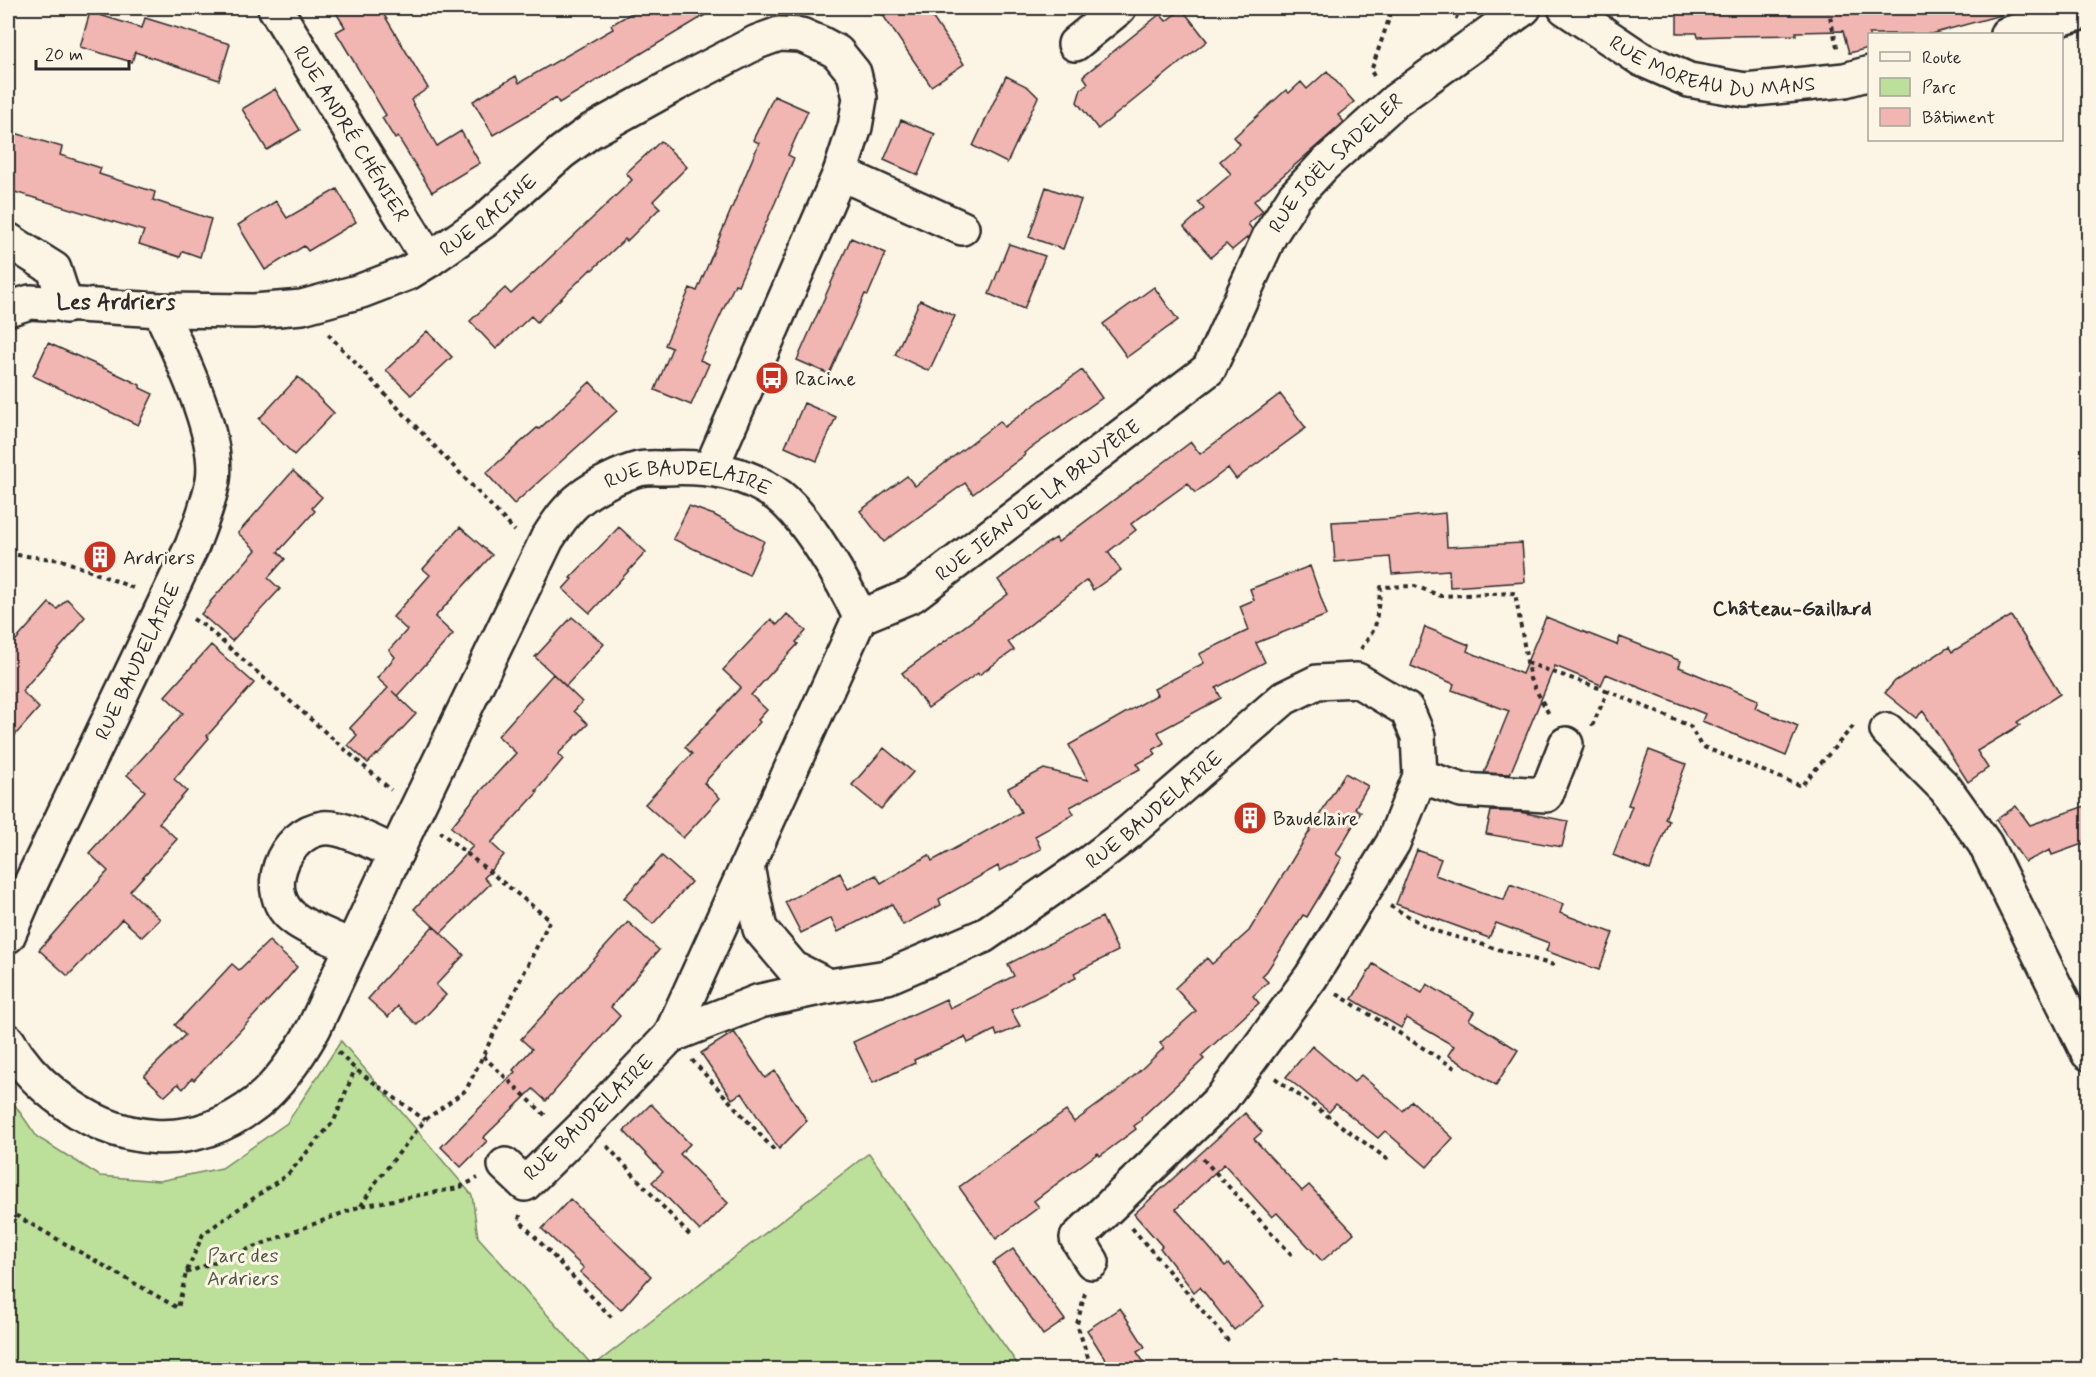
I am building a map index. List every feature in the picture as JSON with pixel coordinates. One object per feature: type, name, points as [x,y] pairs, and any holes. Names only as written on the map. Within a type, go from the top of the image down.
[{"type":"street","name":"RUE ANDRÉ CHÉNIER","points":[[275,8],[429,260]]},
{"type":"street","points":[[1075,44],[1119,8]]},
{"type":"street","name":"RUE JOËL SADELER","points":[[1209,369],[1270,235],[1295,196],[1323,166],[1395,101],[1524,8]]},
{"type":"street","name":"RUE MOREAU DU MANS","points":[[1565,8],[1641,58],[1689,80],[1745,90],[1857,77]]},
{"type":"street","points":[[2011,33],[2088,11]]},
{"type":"street","name":"RUE RACINE","points":[[8,309],[30,302],[160,310],[254,311],[302,307],[380,284],[408,273],[483,222],[554,159],[591,131],[757,42],[779,34],[801,35],[837,52],[854,73],[860,99],[855,127],[840,173],[711,468]]},
{"type":"street","points":[[840,173],[962,228]]},
{"type":"street","points":[[8,240],[54,270],[66,306]]},
{"type":"street","name":"RUE BAUDELAIRE","points":[[8,936],[29,887],[192,546],[206,510],[213,478],[211,439],[201,408],[160,310]]},
{"type":"street","name":"RUE JEAN DE LA BRUYÈRE","points":[[860,617],[913,594],[1209,369]]},
{"type":"street","name":"RUE BAUDELAIRE","points":[[8,1041],[15,1055],[40,1083],[83,1116],[129,1134],[178,1136],[203,1131],[232,1118],[256,1103],[281,1079],[314,1028],[547,539],[566,513],[580,498],[595,487],[639,469],[711,468],[742,475],[779,497],[808,529],[840,578],[860,617],[670,1036],[578,1132],[515,1174]]},
{"type":"street","name":"RUE BAUDELAIRE","points":[[670,1036],[760,1001],[829,986],[886,977],[983,936],[1089,863],[1128,833],[1284,698],[1317,682],[1357,680],[1407,710],[1418,736],[1420,776],[1393,843],[1311,978],[1222,1098],[1077,1238],[1092,1262]]},
{"type":"street","points":[[1887,730],[1945,788],[1985,844],[2088,1053]]},
{"type":"street","points":[[1420,776],[1461,790],[1546,795],[1566,744]]},
{"type":"street","points":[[352,947],[293,918],[279,900],[276,878],[280,864],[292,847],[308,833],[324,828],[342,830],[396,853]]},
{"type":"street","points":[[747,867],[760,928],[793,968],[829,986]]},
{"type":"path","points":[[1383,8],[1391,13],[1412,11],[1418,8]]},
{"type":"path","points":[[1389,8],[1391,13],[1371,71],[1395,101]]},
{"type":"path","points":[[1828,8],[1857,77]]},
{"type":"path","points":[[302,307],[517,532],[547,539]]},
{"type":"path","points":[[1342,680],[1375,628],[1381,587],[1415,586],[1441,597],[1515,593],[1530,679],[1566,744],[1584,744],[1608,691]]},
{"type":"path","points":[[1527,663],[1608,691],[1690,726],[1701,746],[1800,786],[1864,712],[1887,730]]},
{"type":"path","points":[[1363,891],[1435,931],[1557,966]]},
{"type":"path","points":[[1311,978],[1458,1070]]},
{"type":"path","points":[[314,1028],[355,1069],[424,1120]]},
{"type":"path","points":[[670,1036],[774,1150]]},
{"type":"path","points":[[483,1056],[578,1132],[692,1238]]},
{"type":"path","points":[[1250,1060],[1390,1161]]},
{"type":"path","points":[[8,1211],[178,1308],[186,1273],[203,1234],[288,1174],[334,1121],[355,1069]]},
{"type":"path","points":[[1182,1137],[1292,1256]]},
{"type":"path","points":[[186,1273],[361,1206],[458,1188],[515,1174],[519,1220],[612,1318]]},
{"type":"path","points":[[1112,1205],[1230,1343]]},
{"type":"path","points":[[1092,1262],[1077,1324],[1092,1370]]},
{"type":"green space","name":"Parc des Ardriers","points":[[341,1041],[472,1195],[478,1237],[593,1366],[869,1153],[1021,1369],[8,1369],[8,1095],[37,1137],[100,1176],[159,1181],[222,1168],[287,1123]]},
{"type":"building","points":[[333,8],[380,8],[428,88],[411,100],[437,146],[461,131],[480,163],[432,192],[398,137],[395,139],[382,118],[386,115],[336,32],[345,27]]},
{"type":"building","points":[[640,8],[717,8],[559,103],[556,98],[493,135],[473,101],[516,76],[519,83],[613,29],[611,25]]},
{"type":"building","points":[[878,8],[926,8],[964,64],[931,86]]},
{"type":"building","points":[[1677,8],[2000,8],[2001,15],[1935,33],[1868,33],[1868,48],[1849,53],[1843,31],[1796,32],[1796,35],[1698,37],[1697,33],[1677,33]]},
{"type":"building","points":[[1182,9],[1207,41],[1098,129],[1077,102],[1081,89],[1088,83],[1083,76],[1160,14],[1166,21]]},
{"type":"building","points":[[90,12],[142,28],[145,18],[230,44],[219,80],[135,52],[132,62],[80,47]]},
{"type":"building","points":[[1327,71],[1354,102],[1338,115],[1344,122],[1254,201],[1263,211],[1248,224],[1252,229],[1249,236],[1232,250],[1226,244],[1211,257],[1184,227],[1204,209],[1198,202],[1231,174],[1220,161],[1240,144],[1234,137],[1286,90],[1289,93],[1301,82],[1307,89]]},
{"type":"building","points":[[1006,76],[1028,87],[1038,97],[1007,163],[973,146]]},
{"type":"building","points":[[275,89],[300,130],[267,150],[242,109]]},
{"type":"building","points":[[774,96],[808,111],[788,155],[794,158],[775,203],[738,285],[735,284],[700,360],[709,364],[691,405],[655,390],[672,348],[665,345],[690,288],[697,291],[759,143],[753,140]]},
{"type":"building","points":[[901,120],[935,134],[918,175],[884,160]]},
{"type":"building","points":[[8,131],[62,147],[60,155],[101,168],[99,174],[155,192],[153,200],[211,219],[200,257],[183,251],[180,257],[139,244],[144,231],[8,190]]},
{"type":"building","points":[[661,141],[687,167],[653,201],[660,208],[627,241],[625,239],[591,269],[537,322],[531,316],[496,349],[470,321],[505,288],[511,294],[599,212],[632,180],[626,173]]},
{"type":"building","points":[[1046,187],[1081,200],[1063,249],[1029,237]]},
{"type":"building","points":[[337,189],[356,222],[308,251],[304,246],[265,270],[238,225],[276,201],[287,218]]},
{"type":"building","points":[[851,238],[886,253],[829,374],[797,360]]},
{"type":"building","points":[[1009,244],[1045,256],[1024,309],[989,294]]},
{"type":"building","points":[[1154,287],[1178,320],[1127,357],[1103,324]]},
{"type":"building","points":[[920,300],[955,316],[929,371],[895,355]]},
{"type":"building","points":[[427,331],[452,357],[411,395],[386,370]]},
{"type":"building","points":[[48,343],[140,385],[140,388],[153,394],[138,425],[33,376]]},
{"type":"building","points":[[1082,370],[1102,398],[1024,453],[1025,455],[973,494],[965,483],[884,542],[860,511],[907,476],[915,486],[1000,421],[1004,427]]},
{"type":"building","points":[[298,377],[334,413],[294,455],[259,419]]},
{"type":"building","points":[[590,382],[617,411],[514,504],[486,473]]},
{"type":"building","points":[[1280,394],[1306,428],[1236,479],[1228,468],[1195,493],[1188,483],[1131,524],[1136,530],[1108,552],[1121,570],[1093,590],[1087,580],[1008,642],[1014,650],[928,708],[902,673],[1008,594],[998,580],[1044,545],[1056,538],[1058,542],[1191,442],[1200,454]]},
{"type":"building","points":[[804,403],[836,417],[817,461],[785,447]]},
{"type":"building","points":[[293,471],[322,497],[312,508],[315,511],[278,552],[285,559],[268,578],[280,589],[232,641],[201,614],[256,550],[238,533]]},
{"type":"building","points":[[689,506],[714,515],[764,541],[749,575],[673,539]]},
{"type":"building","points":[[1445,513],[1447,547],[1522,543],[1525,582],[1450,587],[1449,570],[1392,574],[1390,557],[1335,562],[1332,522]]},
{"type":"building","points":[[460,527],[492,555],[435,617],[453,634],[397,696],[416,714],[368,763],[348,745],[357,735],[350,728],[388,688],[377,678],[395,657],[389,650],[407,630],[393,617],[430,575],[423,569]]},
{"type":"building","points":[[619,527],[646,552],[590,613],[563,589],[572,579],[570,578]]},
{"type":"building","points":[[1310,566],[1327,615],[1256,643],[1265,662],[1216,688],[1221,698],[1158,732],[1164,743],[1153,750],[1156,754],[1137,764],[1140,769],[1070,807],[1074,814],[1035,836],[1041,849],[1000,871],[998,866],[939,899],[941,905],[903,925],[892,904],[838,932],[831,918],[801,933],[785,902],[840,873],[848,889],[876,875],[881,883],[929,855],[932,861],[1021,812],[1008,788],[1044,769],[1088,780],[1069,745],[1157,695],[1154,689],[1204,663],[1199,654],[1249,630],[1240,606],[1254,600],[1250,589]]},
{"type":"building","points":[[67,599],[85,617],[22,691],[39,708],[8,743],[8,649],[49,603],[57,609]]},
{"type":"building","points":[[787,614],[806,631],[796,642],[798,644],[751,695],[767,710],[758,720],[760,722],[704,783],[720,798],[683,838],[645,804],[692,754],[685,747],[741,687],[723,670],[771,619],[777,625]]},
{"type":"building","points":[[2011,616],[2060,694],[2017,722],[2020,725],[1977,751],[1988,768],[1968,782],[1923,711],[1916,718],[1885,693],[1895,681],[1949,647],[1952,652]]},
{"type":"building","points":[[572,617],[604,644],[566,686],[535,657]]},
{"type":"building","points":[[1546,617],[1617,645],[1620,637],[1681,661],[1679,667],[1758,700],[1755,708],[1798,726],[1786,756],[1702,721],[1705,714],[1606,674],[1601,685],[1555,666],[1510,774],[1484,773],[1509,711],[1452,690],[1454,684],[1411,666],[1425,627],[1469,645],[1467,651],[1522,674]]},
{"type":"building","points":[[211,645],[254,683],[207,736],[209,738],[174,779],[187,791],[159,823],[177,839],[130,891],[160,919],[142,937],[122,919],[68,976],[39,950],[108,871],[89,853],[145,791],[127,775],[183,713],[165,696]]},
{"type":"building","points":[[553,674],[582,702],[574,711],[588,724],[558,754],[563,759],[536,791],[538,792],[491,843],[504,855],[484,878],[490,884],[441,933],[414,909],[473,846],[451,827],[516,753],[498,736]]},
{"type":"building","points":[[884,748],[913,772],[881,809],[852,785]]},
{"type":"building","points":[[1649,750],[1686,764],[1665,819],[1669,821],[1650,870],[1613,855],[1632,806],[1628,805]]},
{"type":"building","points":[[1345,773],[1368,786],[1355,808],[1361,812],[1336,854],[1342,858],[1307,917],[1303,915],[1262,976],[1268,982],[1253,996],[1259,1003],[1201,1056],[1204,1059],[1141,1118],[1142,1120],[1134,1126],[1136,1129],[1100,1156],[1098,1153],[1034,1201],[1039,1207],[996,1239],[959,1187],[1066,1111],[1074,1122],[1122,1087],[1164,1048],[1160,1043],[1196,1011],[1175,988],[1207,958],[1212,964],[1249,931]]},
{"type":"building","points":[[2088,805],[2088,842],[2052,855],[2050,850],[2025,862],[1996,820],[2016,806],[2030,825]]},
{"type":"building","points":[[1491,811],[1519,812],[1568,821],[1562,847],[1486,834]]},
{"type":"building","points":[[1417,850],[1441,859],[1435,875],[1504,900],[1510,884],[1563,904],[1560,913],[1613,933],[1599,970],[1546,951],[1549,943],[1496,923],[1489,938],[1396,904]]},
{"type":"building","points":[[662,856],[691,882],[653,924],[624,898]]},
{"type":"building","points":[[1102,917],[1118,951],[1074,973],[1076,978],[1011,1010],[1020,1026],[997,1036],[995,1030],[968,1043],[965,1037],[914,1060],[915,1063],[873,1083],[853,1042],[946,999],[950,1008],[1014,976],[1008,964]]},
{"type":"building","points":[[628,922],[659,950],[611,1007],[620,1016],[546,1101],[533,1089],[483,1138],[487,1141],[461,1167],[441,1147],[515,1072],[513,1070],[532,1049],[521,1039]]},
{"type":"building","points":[[433,926],[464,955],[436,985],[446,995],[417,1025],[398,1006],[388,1017],[368,999]]},
{"type":"building","points":[[269,941],[297,967],[194,1080],[192,1078],[183,1089],[178,1084],[165,1096],[144,1076],[185,1035],[175,1025],[232,964],[239,970]]},
{"type":"building","points":[[1373,964],[1422,993],[1427,984],[1474,1012],[1469,1020],[1518,1050],[1496,1085],[1448,1055],[1454,1046],[1406,1018],[1401,1028],[1352,999]]},
{"type":"building","points":[[734,1032],[765,1078],[775,1071],[807,1121],[779,1149],[742,1093],[732,1099],[701,1053]]},
{"type":"building","points":[[1312,1046],[1354,1082],[1361,1075],[1403,1111],[1412,1101],[1453,1138],[1427,1167],[1385,1131],[1378,1138],[1336,1104],[1329,1112],[1286,1077]]},
{"type":"building","points":[[651,1104],[690,1144],[680,1154],[728,1203],[700,1231],[652,1182],[663,1172],[624,1131]]},
{"type":"building","points":[[1245,1113],[1262,1132],[1254,1139],[1302,1191],[1309,1185],[1354,1233],[1322,1261],[1277,1213],[1272,1217],[1224,1164],[1176,1209],[1225,1266],[1229,1263],[1264,1306],[1234,1330],[1200,1287],[1194,1292],[1160,1248],[1162,1246],[1134,1214]]},
{"type":"building","points":[[570,1199],[651,1276],[621,1310],[580,1272],[584,1268],[542,1229]]},
{"type":"building","points":[[1013,1249],[1065,1320],[1043,1335],[993,1263]]},
{"type":"building","points":[[1120,1308],[1145,1347],[1137,1352],[1149,1370],[1112,1370],[1087,1330]]},
{"type":"place","name":"Racine","points":[[772,378]]},
{"type":"place","name":"Ardriers","points":[[100,557]]},
{"type":"place","name":"Baudelaire","points":[[1250,818]]},
{"type":"district","name":"Les Ardriers","points":[[116,301]]},
{"type":"district","name":"Château-Gaillard","points":[[1792,608]]}]
